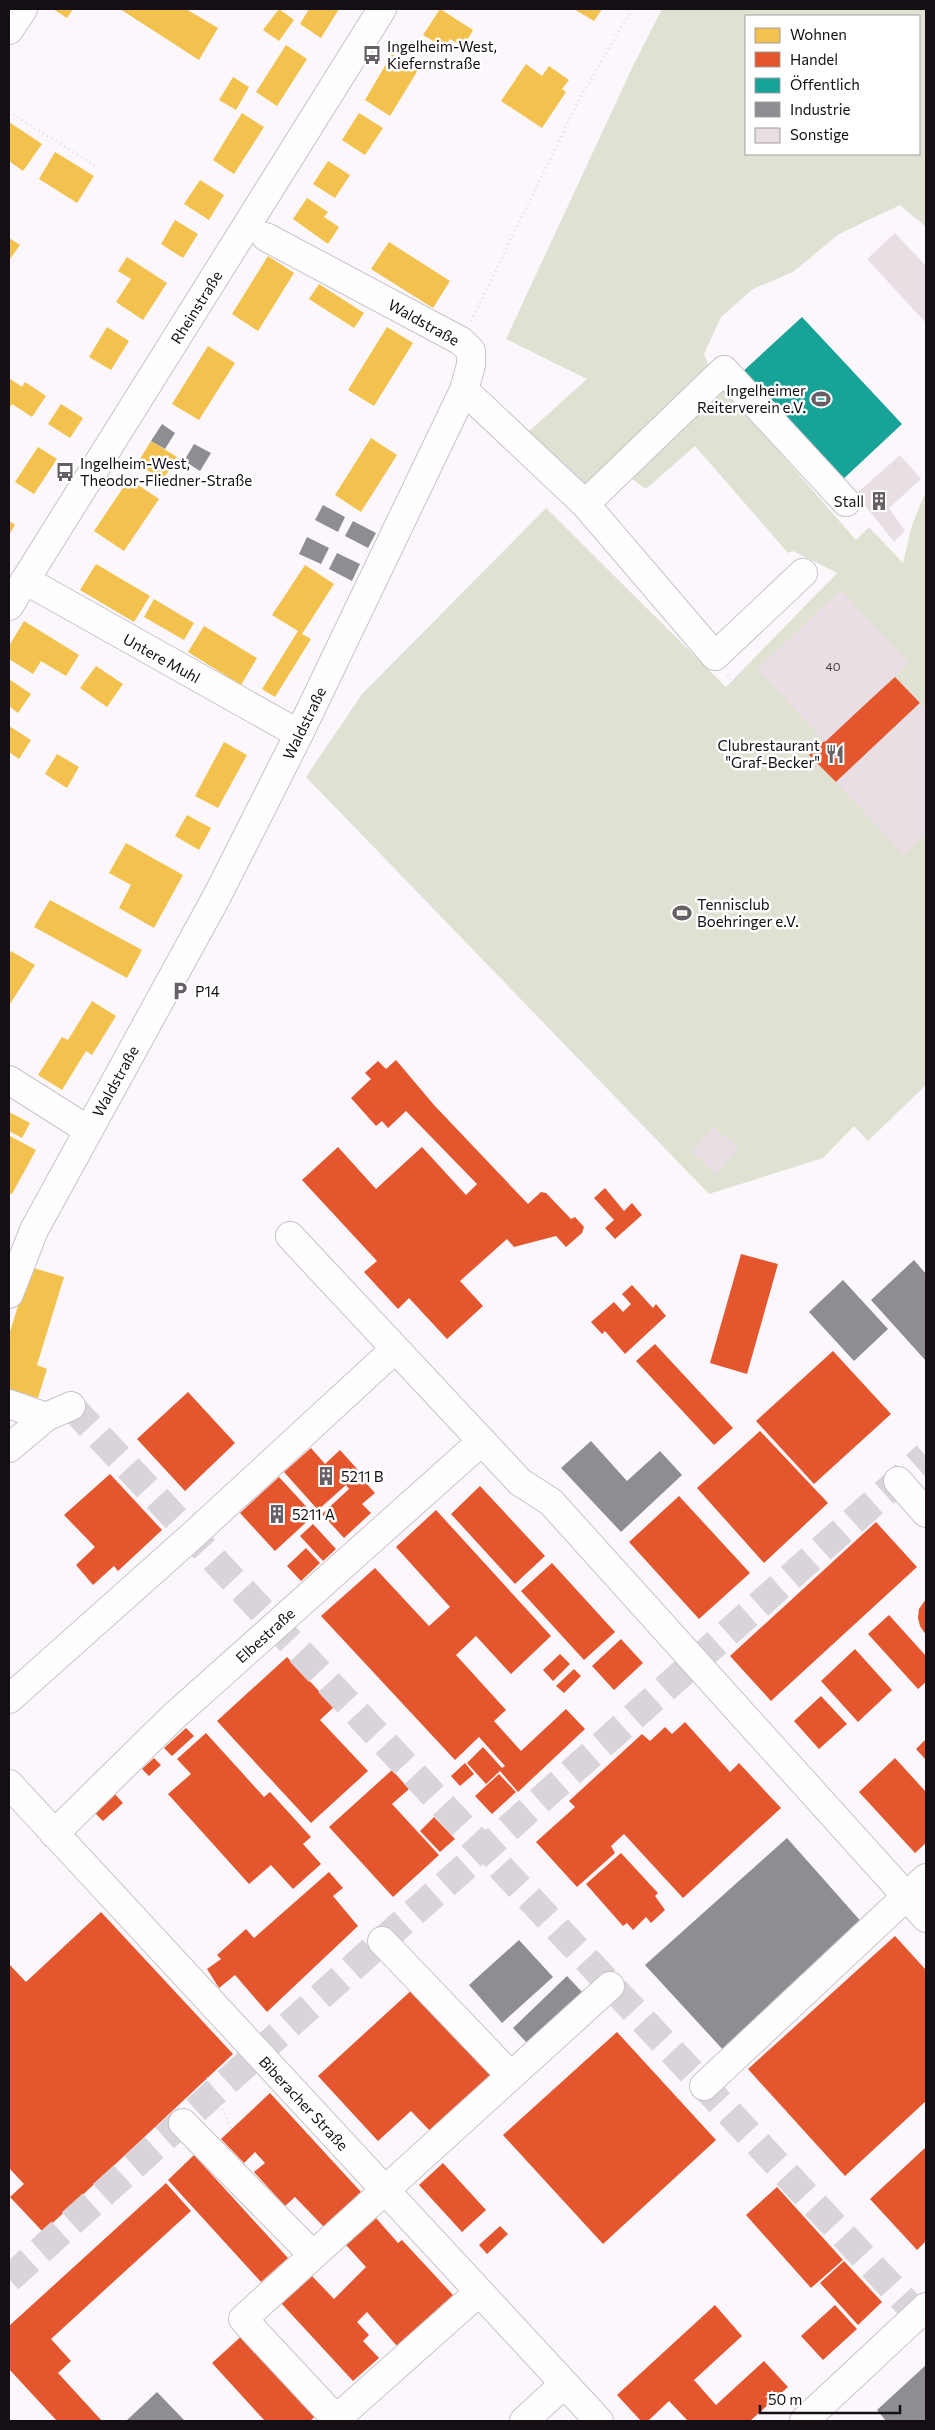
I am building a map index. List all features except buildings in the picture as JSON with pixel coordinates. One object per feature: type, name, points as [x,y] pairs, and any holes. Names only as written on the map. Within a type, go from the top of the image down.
[{"type":"street","points":[[9,30],[23,9]]},
{"type":"street","name":"Rheinstraße","points":[[15,590],[382,9]]},
{"type":"street","name":"Waldstraße","points":[[9,1294],[34,1230],[216,898],[299,734],[464,390],[471,365],[466,346],[266,237]]},
{"type":"street","points":[[585,504],[724,370],[846,502]]},
{"type":"street","points":[[464,390],[585,504],[715,656],[803,573]]},
{"type":"street","name":"Untere Muhl","points":[[15,590],[299,734]]},
{"type":"street","points":[[9,1080],[88,1130]]},
{"type":"street","points":[[290,1236],[520,1482],[551,1502],[926,1918]]},
{"type":"street","points":[[9,1699],[192,1536],[395,1349]]},
{"type":"street","points":[[9,1404],[46,1417]]},
{"type":"street","points":[[9,1448],[46,1417],[71,1406]]},
{"type":"street","name":"Elbestraße","points":[[54,1834],[172,1718],[482,1441]]},
{"type":"street","points":[[898,1481],[926,1513]]},
{"type":"street","name":"Biberacher Straße","points":[[9,1784],[599,2421]]},
{"type":"street","points":[[704,2086],[926,1878]]},
{"type":"street","points":[[382,1941],[511,2076]]},
{"type":"street","points":[[479,2292],[336,2421],[243,2319],[610,1986]]},
{"type":"street","points":[[183,2123],[313,2255]]},
{"type":"street","points":[[804,2421],[926,2307]]},
{"type":"street","points":[[524,2421],[564,2384]]},
{"type":"path","points":[[466,346],[580,98],[632,9]]},
{"type":"path","points":[[9,112],[97,167]]},
{"type":"path","points":[[501,645],[645,805]]},
{"type":"path","points":[[364,831],[738,1136],[769,1148],[807,1153],[826,1137],[912,884],[838,806],[751,708],[715,656]]},
{"type":"path","points":[[520,958],[645,805],[751,708]]},
{"type":"path","points":[[903,915],[926,925]]},
{"type":"path","points":[[749,1140],[823,1056],[859,1041]]},
{"type":"path","points":[[208,2077],[231,2129]]},
{"type":"green space","name":"Tennisclub Boehringer e.V.","points":[[662,9],[926,9],[926,227],[900,205],[839,234],[793,272],[753,289],[721,317],[704,354],[712,375],[856,540],[869,527],[903,563],[912,525],[926,491],[926,1085],[868,1141],[854,1126],[823,1158],[709,1194],[306,777],[362,694],[546,508],[726,687],[837,573],[793,551],[788,553],[695,446],[646,489],[628,476],[595,504],[527,433],[587,379],[506,339],[633,66]]},
{"type":"tunnel","points":[[71,1406],[926,2324]]},
{"type":"tunnel","points":[[9,2279],[382,1941],[926,1456]]},
{"type":"place","name":"Ingelheim-West, Kiefernstraße","points":[[372,55]]},
{"type":"place","name":"Ingelheimer Reiterverein e.V.","points":[[821,399]]},
{"type":"place","name":"Ingelheim-West, Theodor-Fliedner-Straße","points":[[65,472]]},
{"type":"place","name":"Stall","points":[[879,501]]},
{"type":"place","name":"Clubrestaurant \"Graf-Becker\"","points":[[835,754]]},
{"type":"place","name":"Tennisclub Boehringer e.V.","points":[[682,913]]},
{"type":"place","name":"P14","points":[[180,991]]},
{"type":"place","name":"5211 B","points":[[326,1476]]},
{"type":"place","name":"5211 A","points":[[277,1514]]}]
